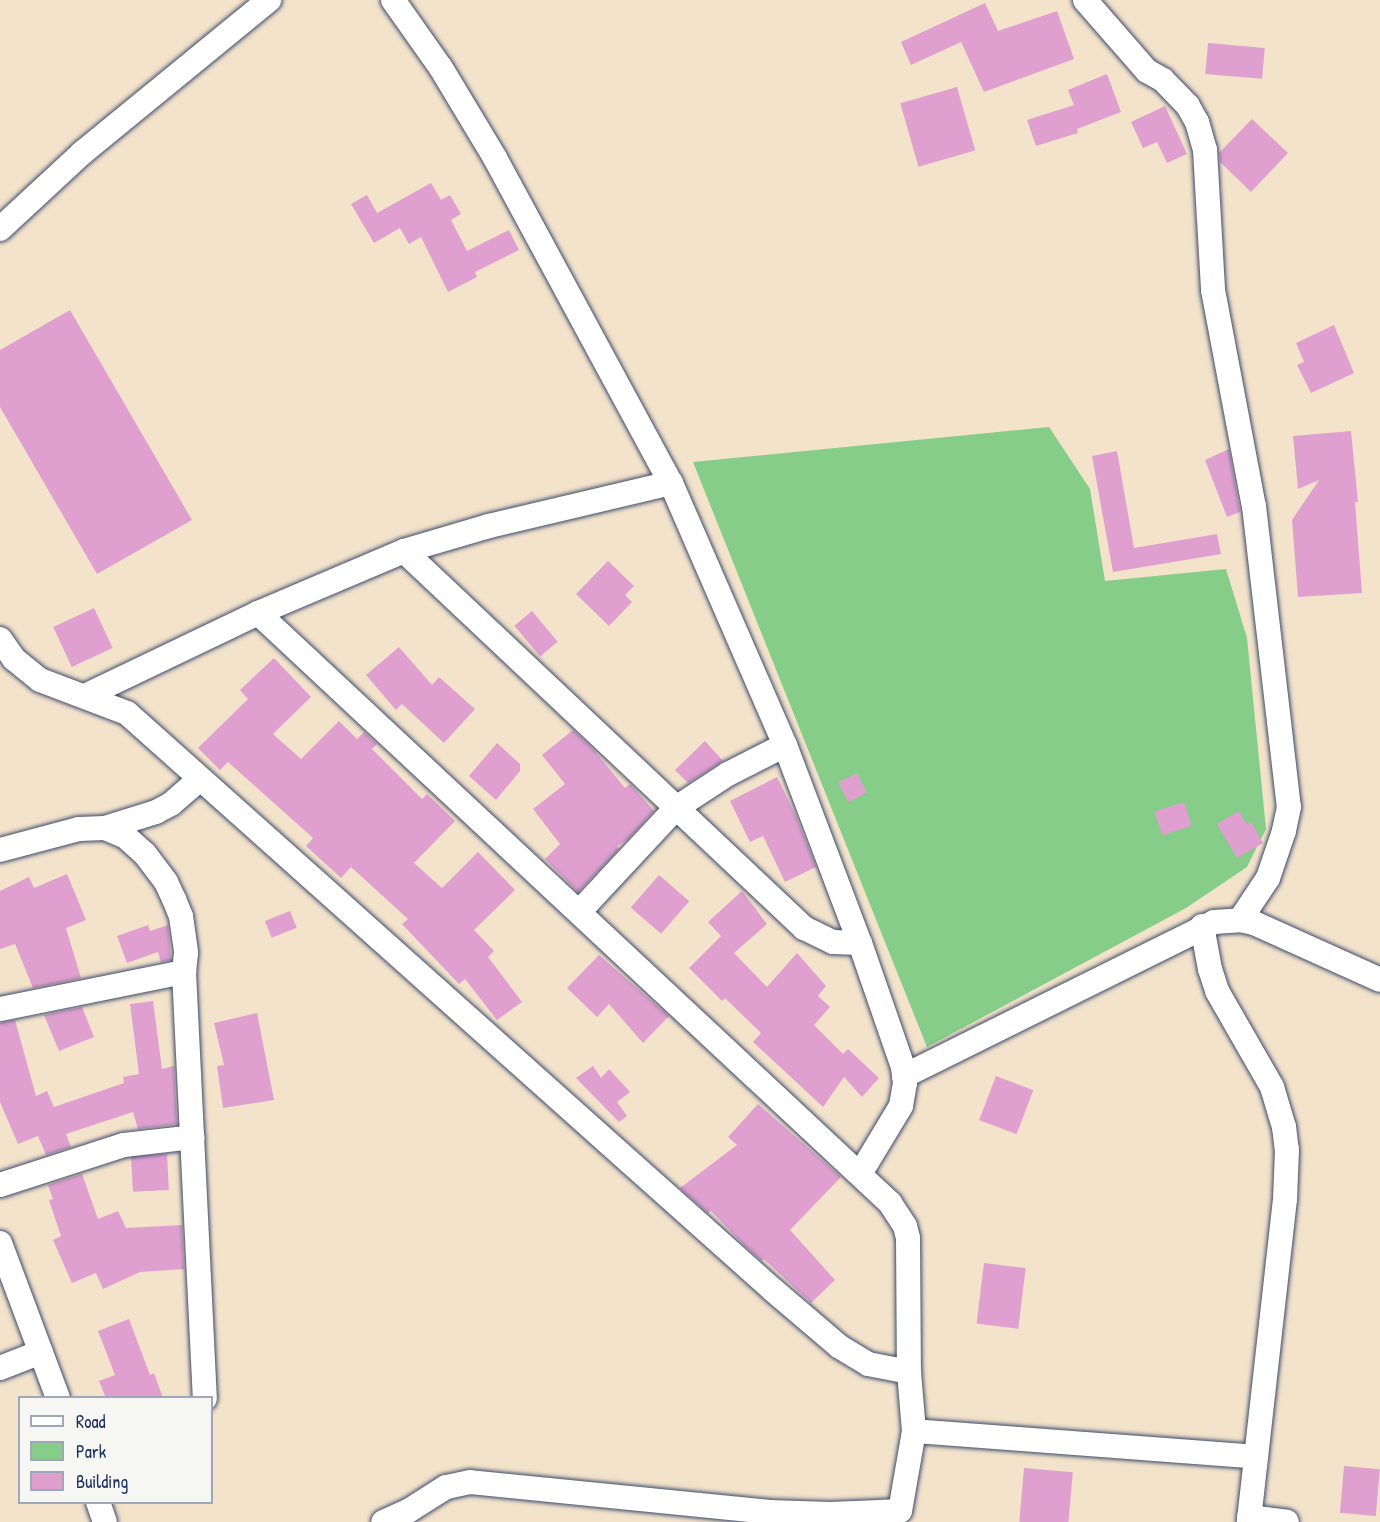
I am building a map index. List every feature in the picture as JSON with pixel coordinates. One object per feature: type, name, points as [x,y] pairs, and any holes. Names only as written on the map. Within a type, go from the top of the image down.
[{"type":"street","points":[[0,229],[81,153],[268,0]]},
{"type":"street","points":[[393,0],[441,68],[495,158],[670,483],[785,745],[860,943],[901,1059],[904,1076],[901,1106],[860,1174]]},
{"type":"street","points":[[1085,0],[1147,71],[1163,80],[1188,106],[1197,122],[1205,150],[1213,290],[1254,506],[1289,807],[1282,839],[1268,878],[1240,920]]},
{"type":"street","points":[[85,696],[258,614],[404,551],[489,526],[670,483]]},
{"type":"street","points":[[404,551],[804,928],[833,942],[860,943]]},
{"type":"street","points":[[258,614],[860,1174],[899,1214],[908,1238],[909,1372],[914,1431],[900,1511],[830,1514],[770,1512],[470,1482],[446,1487],[408,1511],[382,1522]]},
{"type":"street","points":[[0,639],[14,659],[40,680],[127,713],[853,1357],[868,1364],[909,1372]]},
{"type":"street","points":[[579,912],[676,808],[728,774],[785,745]]},
{"type":"street","points":[[0,850],[79,829],[105,828],[156,813],[200,779]]},
{"type":"street","points":[[105,828],[118,832],[132,842],[166,882],[181,916],[184,935],[205,1396]]},
{"type":"street","points":[[904,1076],[1202,926],[1227,919],[1240,920],[1267,928],[1279,936],[1380,980]]},
{"type":"street","points":[[1202,926],[1210,969],[1217,991],[1272,1088],[1284,1127],[1287,1150],[1285,1199],[1249,1520],[1287,1522]]},
{"type":"street","points":[[0,1009],[184,972]]},
{"type":"street","points":[[0,1185],[124,1145],[193,1137]]},
{"type":"street","points":[[0,1243],[57,1396]]},
{"type":"street","points":[[0,1368],[41,1352]]},
{"type":"street","points":[[914,1431],[1256,1457]]},
{"type":"street","points":[[98,1504],[105,1522]]},
{"type":"green space","points":[[1049,427],[1090,489],[1105,581],[1226,569],[1247,638],[1266,829],[1247,867],[1186,908],[927,1047],[693,462]]},
{"type":"building","points":[[985,3],[998,31],[1057,11],[1074,59],[984,92],[961,42],[911,65],[901,42]]},
{"type":"building","points":[[1208,43],[1265,48],[1262,79],[1205,74]]},
{"type":"building","points":[[1107,74],[1121,112],[1077,129],[1078,133],[1036,146],[1027,120],[1074,105],[1068,90]]},
{"type":"building","points":[[957,87],[975,150],[918,167],[900,103]]},
{"type":"building","points":[[1165,106],[1187,154],[1167,163],[1157,142],[1143,148],[1131,122]]},
{"type":"building","points":[[1252,119],[1288,153],[1251,192],[1220,162],[1219,153]]},
{"type":"building","points":[[431,183],[441,200],[450,195],[461,214],[451,220],[467,251],[509,230],[519,250],[475,272],[477,277],[448,292],[421,237],[409,244],[400,228],[374,243],[351,204],[367,195],[377,213]]},
{"type":"building","points":[[70,310],[192,520],[97,574],[0,407],[0,350]]},
{"type":"building","points":[[1334,325],[1354,373],[1311,393],[1297,365],[1304,362],[1296,343]]},
{"type":"building","points":[[1351,431],[1358,502],[1355,502],[1362,593],[1298,597],[1292,520],[1319,480],[1298,489],[1293,436]]},
{"type":"building","points":[[1229,449],[1240,512],[1227,517],[1205,460]]},
{"type":"building","points":[[1117,451],[1134,548],[1217,534],[1221,554],[1113,572],[1092,456]]},
{"type":"building","points":[[608,561],[634,586],[625,595],[632,602],[609,626],[576,594]]},
{"type":"building","points":[[94,608],[113,648],[72,667],[53,627]]},
{"type":"building","points":[[532,611],[558,642],[540,656],[514,626]]},
{"type":"building","points":[[399,647],[432,685],[439,677],[475,709],[444,743],[402,704],[396,710],[366,675]]},
{"type":"building","points":[[274,658],[311,697],[273,734],[301,759],[339,721],[357,739],[364,732],[377,744],[372,749],[422,799],[427,794],[455,821],[414,863],[442,888],[478,852],[515,890],[474,930],[494,951],[488,957],[522,1002],[497,1020],[465,979],[459,984],[402,924],[408,919],[351,867],[341,878],[306,846],[313,838],[228,762],[220,770],[198,748],[248,699],[240,690]]},
{"type":"building","points":[[573,730],[593,749],[625,788],[630,784],[654,811],[628,839],[617,846],[619,849],[578,892],[545,859],[560,844],[533,809],[565,784],[542,755]]},
{"type":"building","points":[[705,741],[723,761],[688,783],[675,770]]},
{"type":"building","points":[[497,743],[520,764],[520,771],[496,800],[469,776]]},
{"type":"building","points":[[857,773],[867,793],[848,802],[838,783]]},
{"type":"building","points":[[777,777],[796,816],[816,867],[785,882],[763,836],[750,842],[730,801]]},
{"type":"building","points":[[1184,802],[1192,826],[1162,835],[1155,812]]},
{"type":"building","points":[[1239,811],[1247,825],[1251,822],[1263,843],[1237,858],[1217,824]]},
{"type":"building","points":[[67,874],[86,920],[66,928],[81,978],[33,988],[15,944],[0,949],[0,891],[29,877],[34,888]]},
{"type":"building","points":[[659,875],[689,901],[661,934],[631,907]]},
{"type":"building","points":[[742,891],[767,924],[734,953],[767,987],[797,953],[826,986],[818,996],[830,1007],[814,1025],[843,1054],[848,1049],[879,1078],[862,1097],[844,1077],[823,1107],[753,1042],[761,1033],[725,998],[722,1001],[689,968],[721,936],[708,922]]},
{"type":"building","points":[[290,911],[297,928],[272,938],[265,921]]},
{"type":"building","points":[[148,925],[150,931],[168,925],[171,960],[161,962],[158,952],[127,963],[117,936]]},
{"type":"building","points":[[599,955],[669,1016],[643,1043],[609,1004],[597,1017],[567,988]]},
{"type":"building","points":[[153,1001],[162,1069],[174,1066],[177,1124],[138,1129],[133,1112],[66,1134],[71,1147],[46,1155],[38,1136],[18,1144],[0,1102],[0,1023],[15,1020],[36,1096],[47,1091],[54,1107],[124,1083],[123,1077],[139,1074],[130,1004]]},
{"type":"building","points":[[82,1007],[94,1037],[59,1051],[44,1015]]},
{"type":"building","points":[[257,1013],[274,1100],[223,1108],[217,1066],[224,1065],[214,1023]]},
{"type":"building","points":[[593,1066],[601,1078],[609,1069],[630,1092],[617,1102],[627,1116],[619,1122],[576,1078]]},
{"type":"building","points":[[996,1076],[1033,1090],[1016,1134],[979,1120]]},
{"type":"building","points":[[758,1104],[841,1177],[790,1230],[835,1280],[811,1303],[764,1259],[762,1261],[746,1247],[711,1211],[708,1213],[680,1188],[737,1145],[728,1137]]},
{"type":"building","points":[[167,1154],[169,1190],[133,1192],[131,1156]]},
{"type":"building","points":[[82,1174],[98,1219],[118,1211],[126,1228],[182,1225],[184,1269],[140,1272],[103,1289],[96,1273],[72,1283],[53,1240],[61,1236],[49,1200],[53,1199],[48,1185]]},
{"type":"building","points":[[984,1263],[1026,1268],[1018,1329],[977,1324]]},
{"type":"building","points":[[129,1319],[150,1375],[154,1373],[162,1396],[105,1396],[99,1381],[115,1375],[98,1331]]},
{"type":"building","points":[[1344,1466],[1380,1469],[1376,1516],[1340,1513]]},
{"type":"building","points":[[1024,1468],[1073,1472],[1068,1522],[1019,1522]]}]
